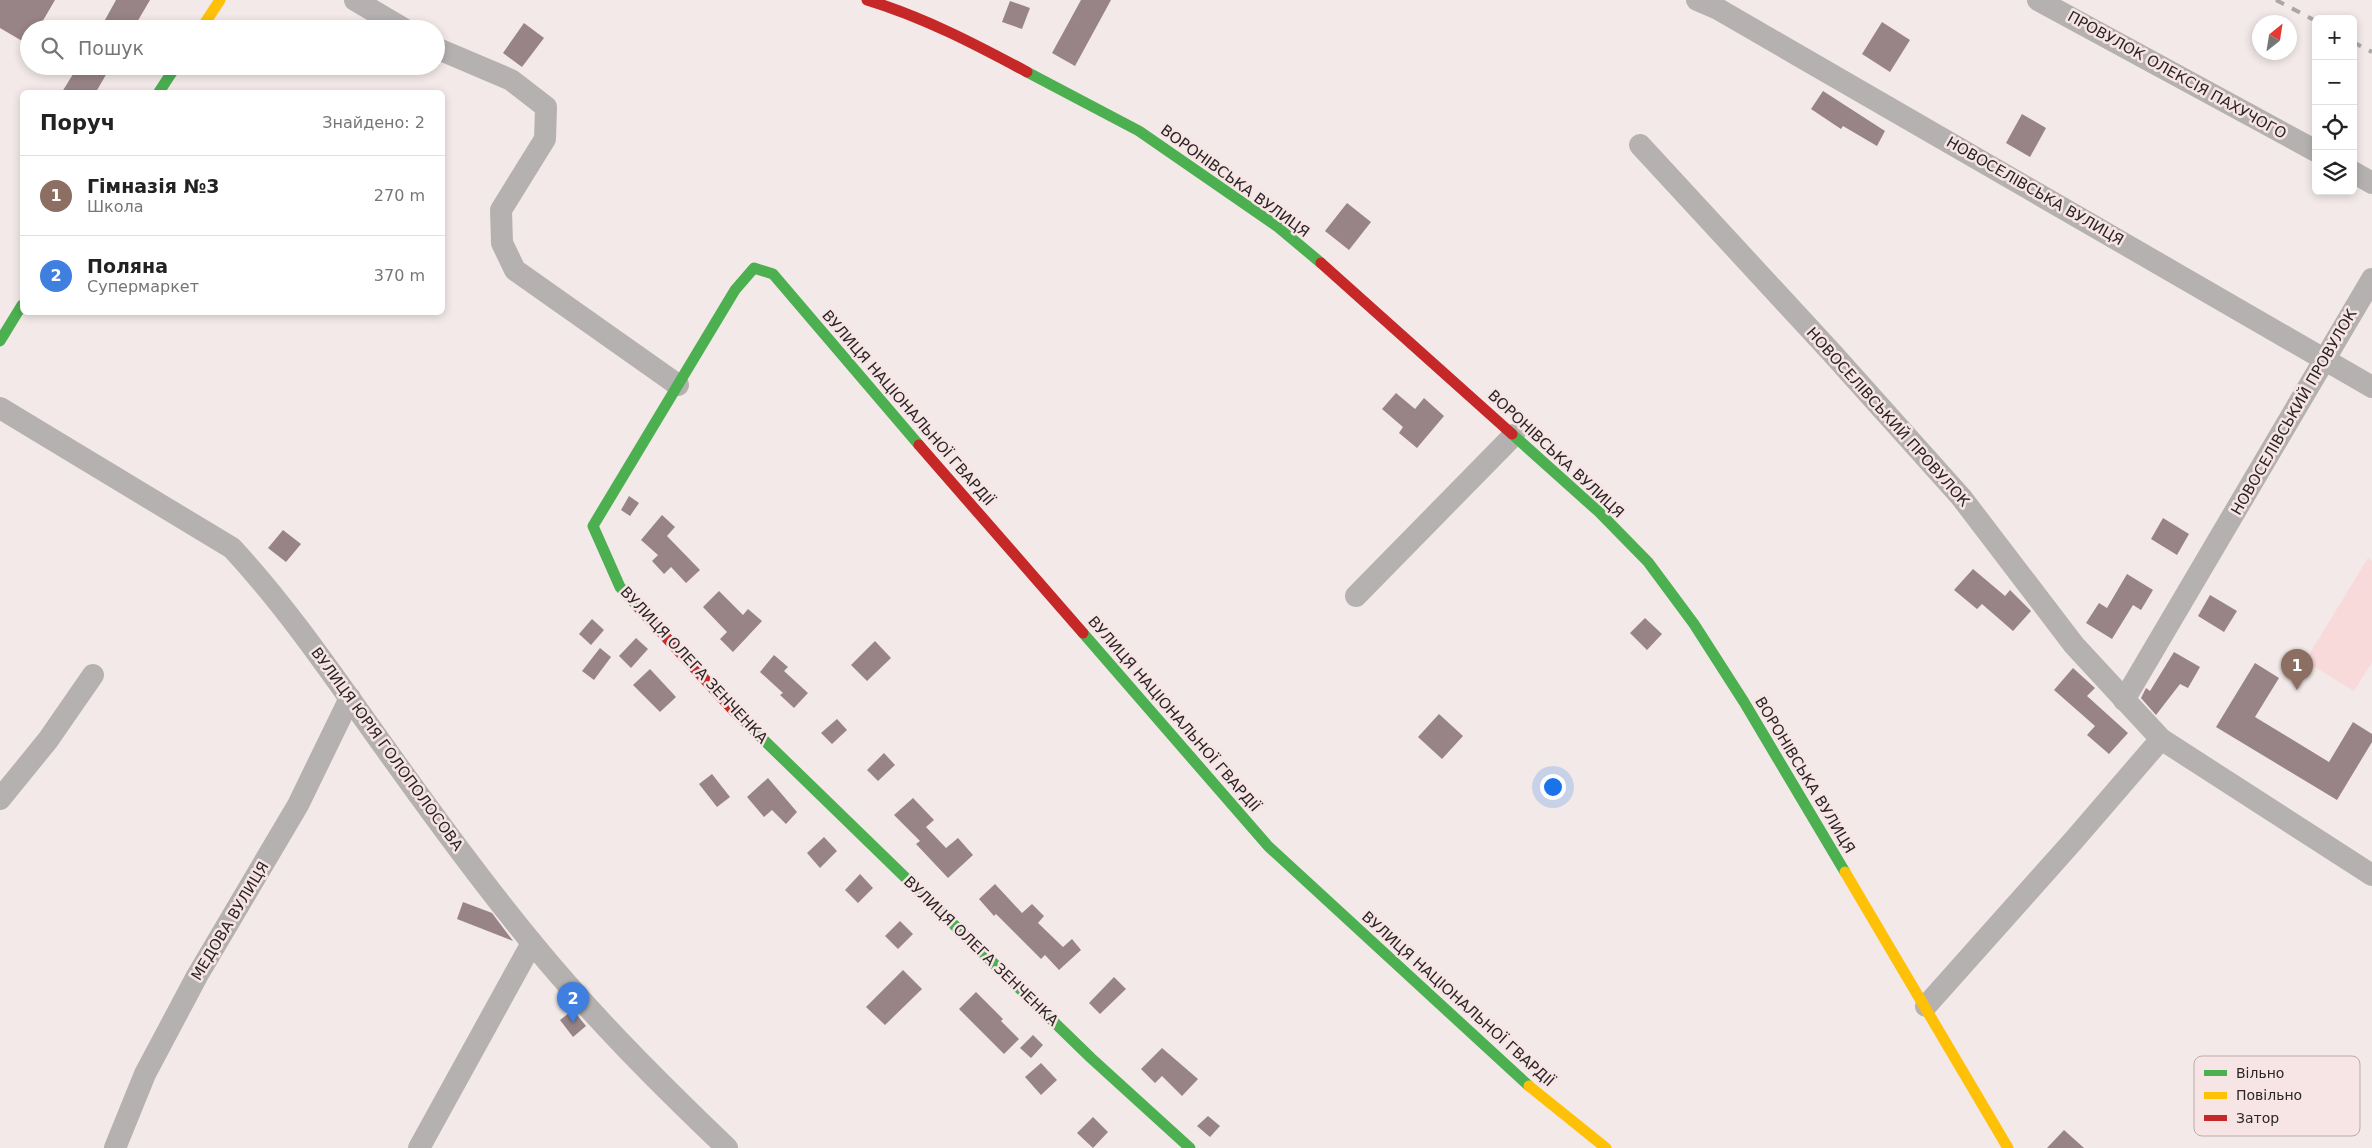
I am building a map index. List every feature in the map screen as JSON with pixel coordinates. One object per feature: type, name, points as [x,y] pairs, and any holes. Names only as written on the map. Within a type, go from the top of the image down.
[{"type":"street","points":[[207,20],[220,0]]},
{"type":"street","points":[[356,0],[389,20]]},
{"type":"street","name":"ВОРОНІВСЬКА ВУЛИЦЯ","points":[[866,0],[950,32],[997,56],[1139,131],[1211,179],[1278,227],[1343,281],[1599,512],[1648,562],[1694,624],[1744,702],[1926,1006],[2008,1148]]},
{"type":"street","name":"НОВОСЕЛІВСЬКА ВУЛИЦЯ","points":[[1697,0],[1718,9],[1844,81],[2372,386]]},
{"type":"street","name":"ПРОВУЛОК ОЛЕКСІЯ ПАХУЧОГО","points":[[2038,0],[2314,150]]},
{"type":"street","points":[[445,52],[511,80],[546,106],[545,139],[501,210],[502,243],[515,270],[678,385]]},
{"type":"street","points":[[159,90],[170,75]]},
{"type":"street","name":"НОВОСЕЛІВСЬКИЙ ПРОВУЛОК","points":[[1640,145],[1832,352],[1961,497],[2074,645],[2161,739],[2372,875]]},
{"type":"street","points":[[2357,174],[2372,182]]},
{"type":"street","name":"ВУЛИЦЯ НАЦІОНАЛЬНОЇ ГВАРДІЇ","points":[[678,385],[735,290],[754,268],[773,274],[1268,846],[1536,1092],[1606,1148]]},
{"type":"street","name":"НОВОСЕЛІВСЬКИЙ ПРОВУЛОК","points":[[2124,700],[2372,279]]},
{"type":"street","points":[[0,341],[20,308]]},
{"type":"street","name":"ВУЛИЦЯ ОЛЕГА ЗЕНЧЕНКА","points":[[678,385],[593,526],[620,587],[747,725],[1084,1051],[1190,1148]]},
{"type":"street","name":"ВУЛИЦЯ ЮРІЯ ГОЛОПОЛОСОВА","points":[[0,408],[232,548],[261,579],[350,698],[397,766],[532,943],[606,1027],[668,1092],[728,1148]]},
{"type":"street","points":[[1356,596],[1514,435]]},
{"type":"street","points":[[0,799],[48,740],[93,676]]},
{"type":"street","name":"МЕДОВА ВУЛИЦЯ","points":[[115,1148],[145,1074],[196,976],[298,805],[350,698]]},
{"type":"street","points":[[1926,1006],[2161,739]]},
{"type":"street","points":[[419,1148],[532,943]]},
{"type":"shaded area","points":[[2368,558],[2372,561],[2372,662],[2354,691],[2305,661]]},
{"type":"building","points":[[0,0],[55,0],[43,20],[20,20],[20,40],[0,28]]},
{"type":"building","points":[[116,0],[150,0],[138,20],[105,20]]},
{"type":"building","points":[[1081,0],[1111,0],[1075,66],[1052,53]]},
{"type":"building","points":[[1010,1],[1030,8],[1022,29],[1002,22]]},
{"type":"building","points":[[1882,22],[1910,40],[1890,72],[1862,54]]},
{"type":"building","points":[[524,23],[544,38],[522,67],[503,53]]},
{"type":"building","points":[[72,75],[106,75],[97,90],[63,90]]},
{"type":"building","points":[[1823,91],[1885,131],[1877,146],[1843,126],[1841,129],[1811,109]]},
{"type":"building","points":[[2022,114],[2046,128],[2030,157],[2006,143]]},
{"type":"building","points":[[1347,203],[1371,222],[1349,250],[1325,231]]},
{"type":"building","points":[[1396,393],[1415,409],[1424,398],[1444,416],[1417,448],[1399,433],[1403,427],[1382,409]]},
{"type":"building","points":[[629,496],[639,503],[630,516],[621,510]]},
{"type":"building","points":[[662,515],[675,527],[667,536],[700,570],[686,583],[671,567],[664,574],[652,561],[658,555],[641,540]]},
{"type":"building","points":[[2163,518],[2189,534],[2177,555],[2151,539]]},
{"type":"building","points":[[283,530],[301,544],[286,562],[268,548]]},
{"type":"building","points":[[1973,569],[2005,596],[2010,590],[2031,611],[2013,631],[1982,604],[1977,609],[1954,590]]},
{"type":"building","points":[[2127,574],[2153,590],[2141,610],[2133,605],[2112,639],[2086,623],[2099,603],[2107,608]]},
{"type":"building","points":[[719,591],[743,615],[748,609],[762,621],[733,652],[720,639],[727,632],[703,607]]},
{"type":"building","points":[[2210,595],[2237,611],[2224,632],[2198,616]]},
{"type":"building","points":[[1645,618],[1662,634],[1647,650],[1630,633]]},
{"type":"building","points":[[592,619],[604,630],[591,645],[579,634]]},
{"type":"building","points":[[636,638],[648,649],[631,668],[619,656]]},
{"type":"building","points":[[875,641],[891,658],[867,681],[851,665]]},
{"type":"building","points":[[600,648],[611,657],[594,680],[582,671]]},
{"type":"building","points":[[2174,652],[2200,667],[2188,688],[2180,684],[2156,715],[2141,698],[2146,688],[2150,691]]},
{"type":"building","points":[[774,655],[788,667],[784,671],[808,693],[794,708],[780,695],[783,693],[760,672]]},
{"type":"building","points":[[2255,663],[2279,678],[2255,717],[2329,762],[2353,722],[2372,734],[2372,742],[2337,800],[2216,727]]},
{"type":"building","points":[[2073,668],[2095,688],[2087,696],[2128,733],[2109,754],[2087,735],[2095,726],[2054,690]]},
{"type":"building","points":[[650,669],[676,697],[660,712],[633,685]]},
{"type":"building","points":[[1439,714],[1463,736],[1442,759],[1418,737]]},
{"type":"building","points":[[837,719],[847,730],[832,744],[821,733]]},
{"type":"building","points":[[884,753],[895,765],[878,781],[867,770]]},
{"type":"building","points":[[712,774],[730,797],[717,807],[699,784]]},
{"type":"building","points":[[768,778],[797,812],[786,824],[772,810],[764,817],[747,797]]},
{"type":"building","points":[[913,798],[934,820],[926,827],[946,848],[958,838],[973,855],[948,878],[916,844],[920,841],[894,815]]},
{"type":"building","points":[[824,837],[837,851],[820,868],[807,853]]},
{"type":"building","points":[[860,874],[873,888],[858,903],[845,890]]},
{"type":"building","points":[[995,884],[1022,913],[1032,904],[1044,916],[1038,923],[1063,947],[1072,939],[1081,950],[1059,970],[1045,955],[1041,959],[996,914],[994,916],[979,899]]},
{"type":"building","points":[[463,902],[492,913],[513,941],[457,919]]},
{"type":"building","points":[[900,921],[913,934],[898,949],[885,936]]},
{"type":"building","points":[[903,970],[922,989],[885,1025],[866,1007]]},
{"type":"building","points":[[1114,977],[1126,989],[1100,1014],[1089,1003]]},
{"type":"building","points":[[976,992],[1003,1019],[1001,1021],[1019,1039],[1004,1054],[959,1009]]},
{"type":"building","points":[[573,1010],[586,1026],[573,1037],[560,1020]]},
{"type":"building","points":[[1033,1035],[1043,1045],[1031,1058],[1020,1048]]},
{"type":"building","points":[[1162,1048],[1198,1079],[1182,1096],[1162,1076],[1155,1083],[1141,1069]]},
{"type":"building","points":[[1041,1063],[1057,1080],[1041,1095],[1025,1077]]},
{"type":"building","points":[[1208,1116],[1220,1126],[1210,1137],[1197,1126]]},
{"type":"building","points":[[1093,1117],[1108,1132],[1093,1148],[1077,1133]]},
{"type":"building","points":[[2064,1130],[2084,1148],[2047,1148]]},
{"type":"railway","points":[[2276,0],[2312,19]]},
{"type":"railway","points":[[2357,44],[2372,52]]},
{"type":"traffic: fast","points":[[1027,72],[1139,131],[1278,227],[1321,263]]},
{"type":"traffic: fast","points":[[160,90],[170,75]]},
{"type":"traffic: fast","points":[[639,608],[620,587],[593,526],[735,290],[754,268],[773,274],[919,445]]},
{"type":"traffic: fast","points":[[0,341],[20,308]]},
{"type":"traffic: fast","points":[[1512,434],[1599,512],[1648,562],[1694,624],[1744,702],[1845,872]]},
{"type":"traffic: fast","points":[[1083,633],[1268,846],[1529,1086]]},
{"type":"traffic: fast","points":[[734,711],[1091,1058],[1190,1148]]},
{"type":"traffic: slow","points":[[207,20],[220,0]]},
{"type":"traffic: slow","points":[[1845,872],[2008,1148]]},
{"type":"traffic: slow","points":[[1529,1086],[1606,1148]]},
{"type":"traffic: jam","points":[[867,0],[929,23],[1027,72]]},
{"type":"traffic: jam","points":[[1321,263],[1512,434]]},
{"type":"traffic: jam","points":[[919,445],[1083,633]]},
{"type":"traffic: jam","points":[[639,608],[734,711]]},
{"type":"place","name":"Гімназія №3","points":[[2297,690]]},
{"type":"place","name":"Поляна","points":[[573,1023]]}]
